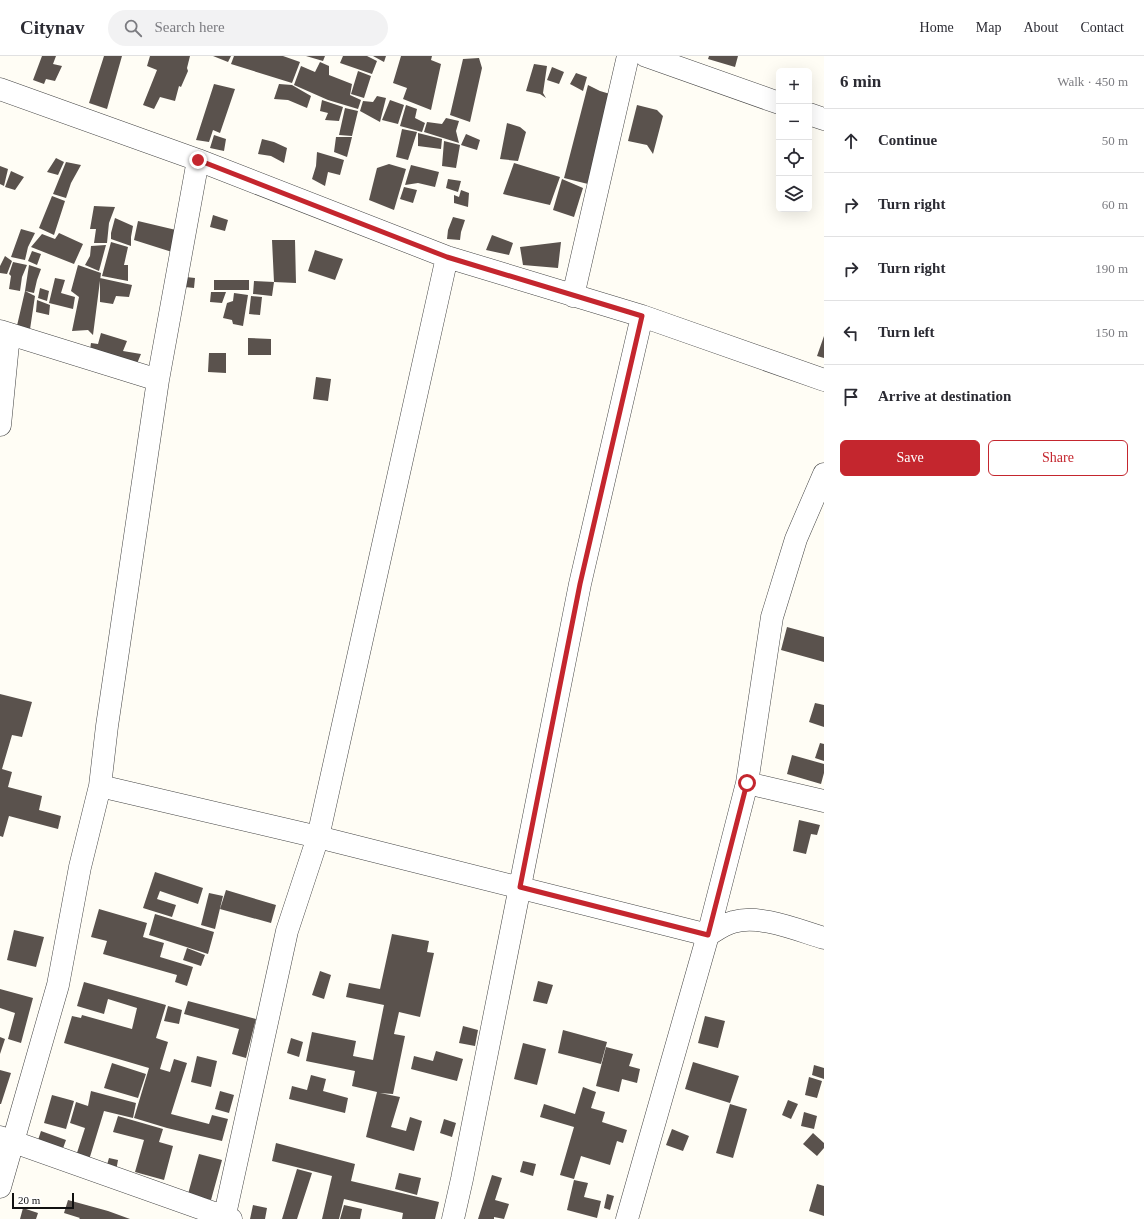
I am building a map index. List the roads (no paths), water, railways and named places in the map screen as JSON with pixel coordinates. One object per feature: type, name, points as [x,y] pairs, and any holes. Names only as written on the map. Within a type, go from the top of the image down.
[{"type":"street","points":[[573,296],[628,56]]},
{"type":"street","points":[[646,56],[776,102]]},
{"type":"street","points":[[0,89],[198,160],[447,257],[642,316],[824,380]]},
{"type":"street","points":[[812,115],[824,119]]},
{"type":"street","points":[[0,1187],[6,1140],[58,985],[80,867],[100,786],[107,726],[158,380],[198,160]]},
{"type":"street","points":[[6,1140],[226,1218],[287,931],[318,837],[447,257]]},
{"type":"street","points":[[453,1219],[464,1171],[580,584],[642,316]]},
{"type":"street","points":[[0,425],[4,333],[158,380]]},
{"type":"street","points":[[627,1219],[708,935],[747,783],[772,617],[796,539],[824,474]]},
{"type":"street","points":[[747,783],[824,801]]},
{"type":"street","points":[[100,786],[318,837],[708,935],[732,922],[752,919],[787,926],[824,938]]}]
